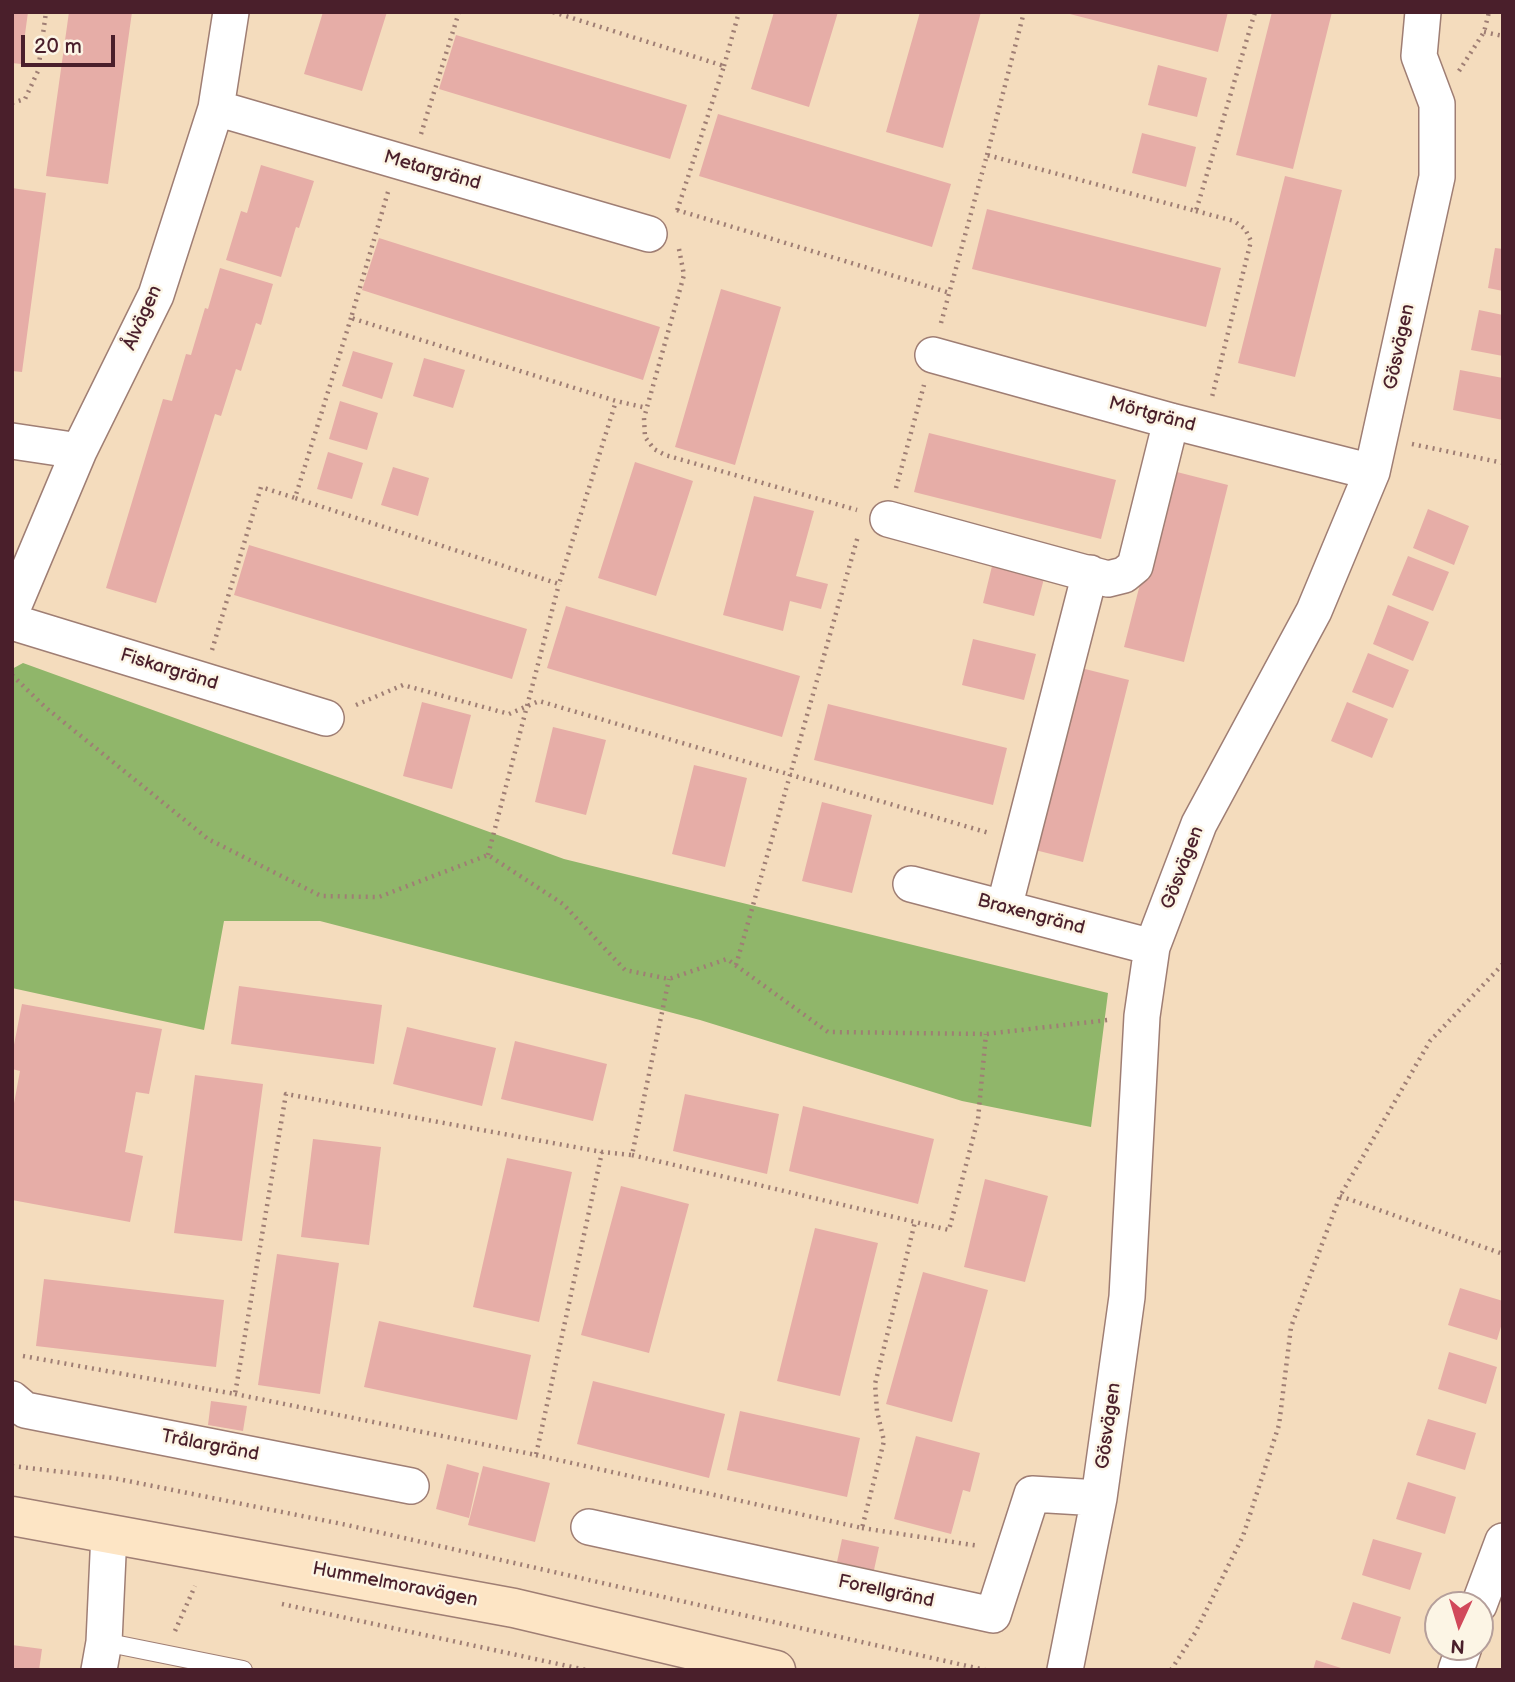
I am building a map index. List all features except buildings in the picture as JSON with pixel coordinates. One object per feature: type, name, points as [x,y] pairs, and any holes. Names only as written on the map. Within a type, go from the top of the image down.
[{"type":"street","name":"Ålvägen","points":[[12,610],[79,451],[156,295],[216,108],[231,12]]},
{"type":"street","points":[[1423,12],[1419,57],[1437,104]]},
{"type":"street","name":"Gösvägen","points":[[1065,1670],[1099,1498],[1127,1297],[1142,1016],[1152,947],[1199,824],[1314,611],[1372,472],[1437,177],[1437,104]]},
{"type":"street","name":"Metargränd","points":[[216,108],[659,233]]},
{"type":"street","name":"Mörtgränd","points":[[933,355],[1171,421],[1372,472]]},
{"type":"street","points":[[888,519],[1108,579],[1124,575],[1135,566],[1171,421]]},
{"type":"street","points":[[12,441],[79,451]]},
{"type":"street","points":[[1003,908],[1090,573]]},
{"type":"street","name":"Fiskargränd","points":[[12,622],[326,718]]},
{"type":"street","name":"Braxengränd","points":[[911,884],[1152,947]]},
{"type":"street","name":"Trålargränd","points":[[12,1399],[25,1410],[411,1486]]},
{"type":"street","name":"Forellgränd","points":[[589,1527],[993,1615],[1032,1494],[1099,1498]]},
{"type":"street","name":"Hummelmoravägen","points":[[12,1516],[514,1608],[776,1670]]},
{"type":"street","points":[[101,1656],[109,1533]]},
{"type":"street","points":[[1490,1588],[1503,1541]]},
{"type":"lane","points":[[101,1656],[166,1654],[243,1670]]},
{"type":"path","points":[[12,103],[25,99],[37,71],[46,12]]},
{"type":"path","points":[[295,498],[351,318],[459,12]]},
{"type":"path","points":[[552,12],[724,66]]},
{"type":"path","points":[[739,12],[677,210],[659,233],[680,251],[684,275],[644,418],[645,436],[653,449],[665,456],[888,519]]},
{"type":"path","points":[[888,519],[1024,12]]},
{"type":"path","points":[[1196,211],[1255,12]]},
{"type":"path","points":[[1437,104],[1484,32],[1489,12]]},
{"type":"path","points":[[1484,32],[1503,36]]},
{"type":"path","points":[[987,155],[1234,221],[1245,229],[1251,241],[1205,429]]},
{"type":"path","points":[[677,210],[950,293]]},
{"type":"path","points":[[351,318],[616,401],[647,408]]},
{"type":"path","points":[[488,855],[559,584],[616,401]]},
{"type":"path","points":[[1380,438],[1503,463]]},
{"type":"path","points":[[202,680],[261,487],[559,584]]},
{"type":"path","points":[[736,965],[860,529],[888,519]]},
{"type":"path","points":[[12,675],[45,707],[208,839],[321,896],[379,897],[488,855]]},
{"type":"path","points":[[326,718],[403,685],[509,714],[539,701],[1020,842]]},
{"type":"path","points":[[488,855],[563,904],[625,970],[668,979],[727,959],[828,1032],[986,1034],[1142,1016]]},
{"type":"path","points":[[1171,1670],[1195,1633],[1242,1536],[1279,1425],[1291,1327],[1340,1196],[1430,1041],[1503,964]]},
{"type":"path","points":[[632,1155],[668,979]]},
{"type":"path","points":[[235,1394],[286,1094],[602,1152],[632,1155],[949,1230],[978,1119],[986,1034]]},
{"type":"path","points":[[536,1455],[602,1152]]},
{"type":"path","points":[[1340,1196],[1503,1254]]},
{"type":"path","points":[[862,1528],[884,1441],[875,1384],[915,1222]]},
{"type":"path","points":[[23,1356],[235,1394],[536,1455],[862,1528],[979,1546]]},
{"type":"path","points":[[12,1466],[113,1478],[347,1525],[985,1670]]},
{"type":"path","points":[[166,1654],[194,1586],[207,1588]]},
{"type":"path","points":[[275,1603],[586,1670]]},
{"type":"green space","points":[[23,663],[564,859],[1108,993],[1091,1127],[962,1101],[700,1020],[320,921],[224,921],[204,1030],[12,988],[12,669]]}]
